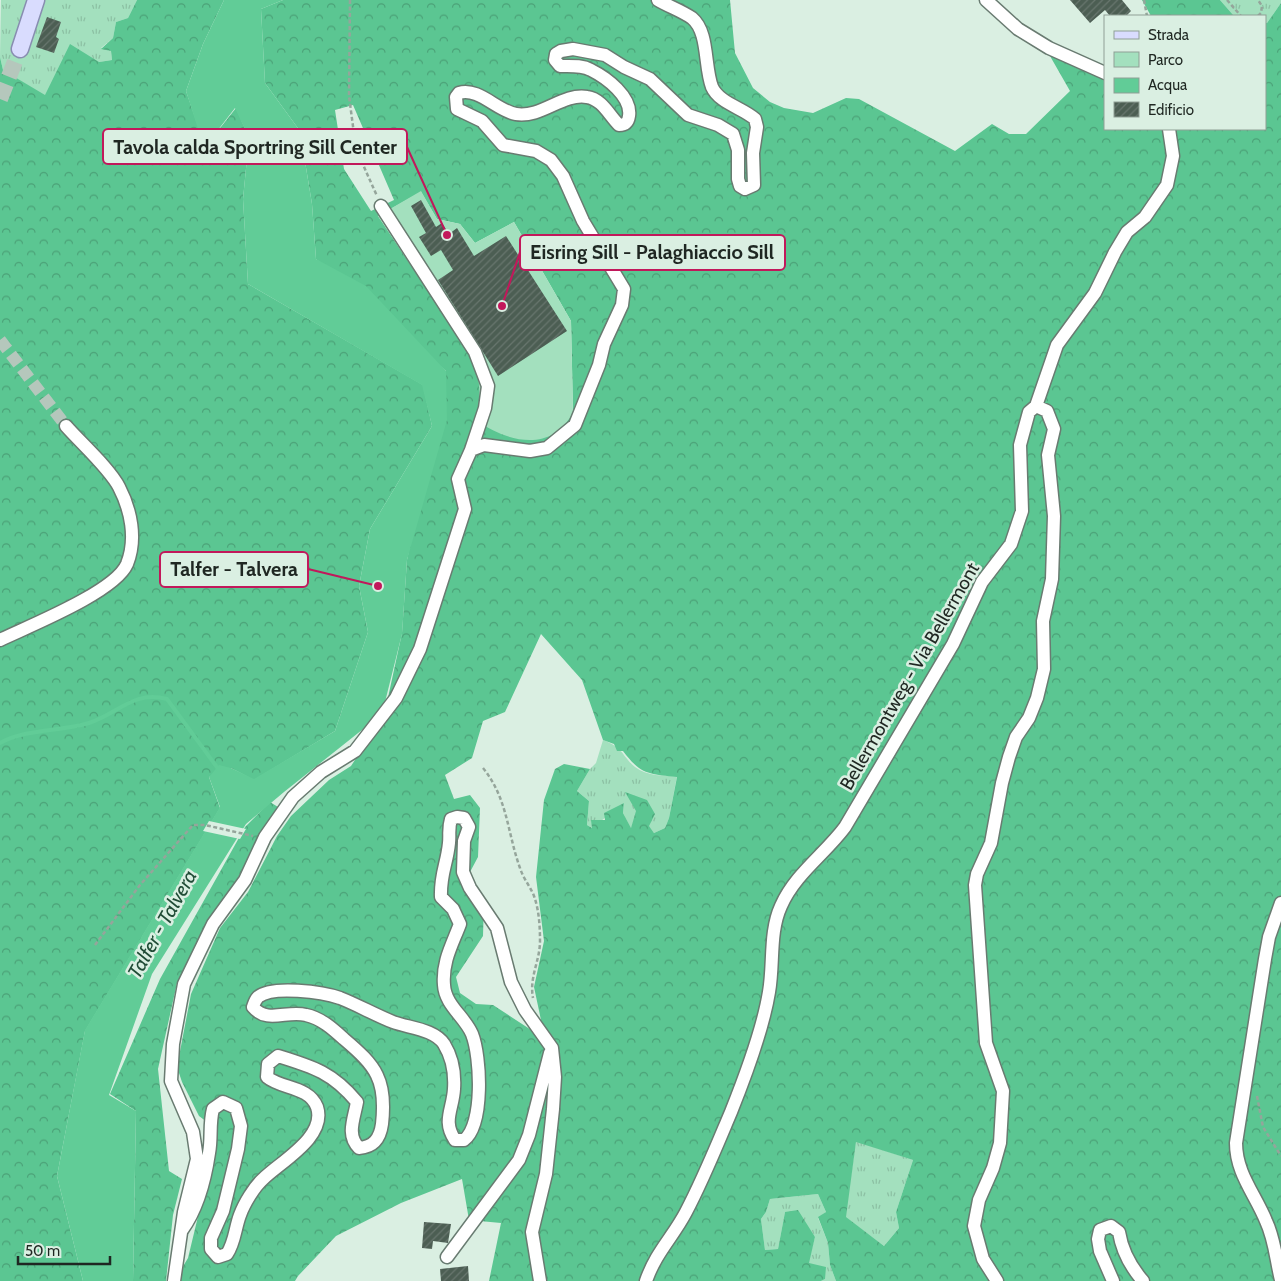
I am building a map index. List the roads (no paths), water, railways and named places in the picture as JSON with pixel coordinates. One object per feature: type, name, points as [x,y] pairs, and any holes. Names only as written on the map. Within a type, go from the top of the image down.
[{"type":"main road","points":[[20,49],[36,0]]},
{"type":"street","points":[[471,450],[484,446],[530,451],[547,448],[575,425],[604,344],[622,305],[624,289],[583,221],[558,167],[544,154],[503,144],[482,121],[457,109],[456,97],[459,93],[472,93],[518,114],[544,110],[569,98],[588,97],[599,102],[618,125],[624,125],[628,121],[629,107],[623,95],[592,70],[584,67],[560,66],[555,60],[556,54],[573,49],[605,55],[650,79],[688,115],[718,125],[733,134],[738,150],[738,179],[740,186],[745,189],[754,185],[753,152],[757,127],[755,119],[724,99],[712,86],[704,54],[703,32],[699,25],[691,18],[658,0]]},
{"type":"street","points":[[986,0],[1018,29],[1049,48],[1104,73]]},
{"type":"street","name":"Bellermontweg - Via Bellermont","points":[[646,1281],[651,1266],[685,1214],[732,1110],[763,1019],[769,992],[775,924],[780,906],[789,890],[833,844],[845,827],[948,652],[982,582],[1010,544],[1022,511],[1020,445],[1029,412],[1036,406],[1057,345],[1094,293],[1114,252],[1127,232],[1145,217],[1167,185],[1173,156],[1169,130]]},
{"type":"street","points":[[174,1281],[184,1212],[197,1159],[193,1132],[171,1081],[172,1044],[184,984],[213,924],[245,880],[264,837],[299,790],[321,772],[355,751],[396,698],[420,649],[465,509],[458,479],[471,450],[485,408],[488,386],[475,352],[381,206]]},
{"type":"street","points":[[997,1281],[983,1259],[974,1226],[975,1212],[993,1168],[1000,1143],[1003,1092],[986,1043],[975,885],[979,868],[991,842],[1002,783],[1011,751],[1016,737],[1028,718],[1037,698],[1044,669],[1043,621],[1054,564],[1053,487],[1048,455],[1054,429],[1047,411],[1036,406]]},
{"type":"street","points":[[0,640],[81,601],[106,586],[126,566],[132,540],[131,518],[118,486],[66,426]]},
{"type":"street","points":[[182,1230],[195,1212],[210,1151],[209,1125],[213,1109],[223,1102],[236,1108],[241,1126],[238,1149],[222,1211],[212,1238],[211,1249],[218,1257],[227,1254],[233,1244],[240,1213],[261,1181],[306,1144],[317,1125],[317,1107],[308,1095],[293,1087],[275,1084],[267,1077],[268,1064],[278,1056],[323,1071],[342,1084],[357,1102],[351,1132],[352,1141],[359,1148],[370,1147],[376,1142],[382,1126],[383,1098],[377,1073],[369,1060],[327,1024],[306,1015],[287,1014],[270,1017],[259,1015],[253,1008],[256,998],[267,992],[310,993],[339,998],[375,1015],[425,1031],[443,1042],[452,1060],[454,1089],[449,1113],[449,1131],[455,1140],[464,1140],[471,1135],[476,1119],[478,1089],[477,1049],[472,1032],[453,1008],[444,988],[443,967],[460,924],[453,909],[441,898],[441,878],[450,842],[448,831],[451,819],[456,817],[464,818],[469,827],[464,841],[463,872],[497,928],[511,982],[525,1010],[552,1048],[555,1077],[546,1174],[532,1232],[540,1281]]},
{"type":"street","points":[[1281,903],[1268,944],[1255,1015],[1247,1079],[1237,1126],[1236,1155],[1241,1174],[1266,1221],[1279,1259],[1281,1280]]},
{"type":"street","points":[[447,1257],[519,1160],[529,1134],[552,1048]]},
{"type":"street","points":[[1113,1281],[1098,1239],[1100,1230],[1111,1226],[1119,1232],[1122,1246],[1134,1270],[1143,1281]]},
{"type":"water","points":[[224,0],[283,0],[261,9],[265,83],[300,131],[312,204],[316,259],[366,286],[446,371],[447,420],[407,560],[402,634],[382,714],[246,824],[152,974],[109,1095],[136,1111],[133,1281],[83,1281],[57,1176],[85,1030],[220,807],[209,777],[219,765],[231,768],[254,779],[335,731],[368,632],[359,586],[370,529],[432,426],[422,385],[248,284],[243,199],[249,138],[235,108],[204,148],[186,91],[203,44]]},
{"type":"waterway","points":[[0,743],[33,732],[89,723],[135,700],[155,697],[167,699],[219,770]]},
{"type":"tunnel","points":[[0,99],[20,49]]},
{"type":"tunnel","points":[[0,340],[66,426]]},
{"type":"place","name":"Tavola calda Sportring Sill Center","points":[[447,235]]},
{"type":"place","name":"Eisring Sill - Palaghiaccio Sill","points":[[502,306]]},
{"type":"place","name":"Talfer - Talvera","points":[[378,586]]}]
